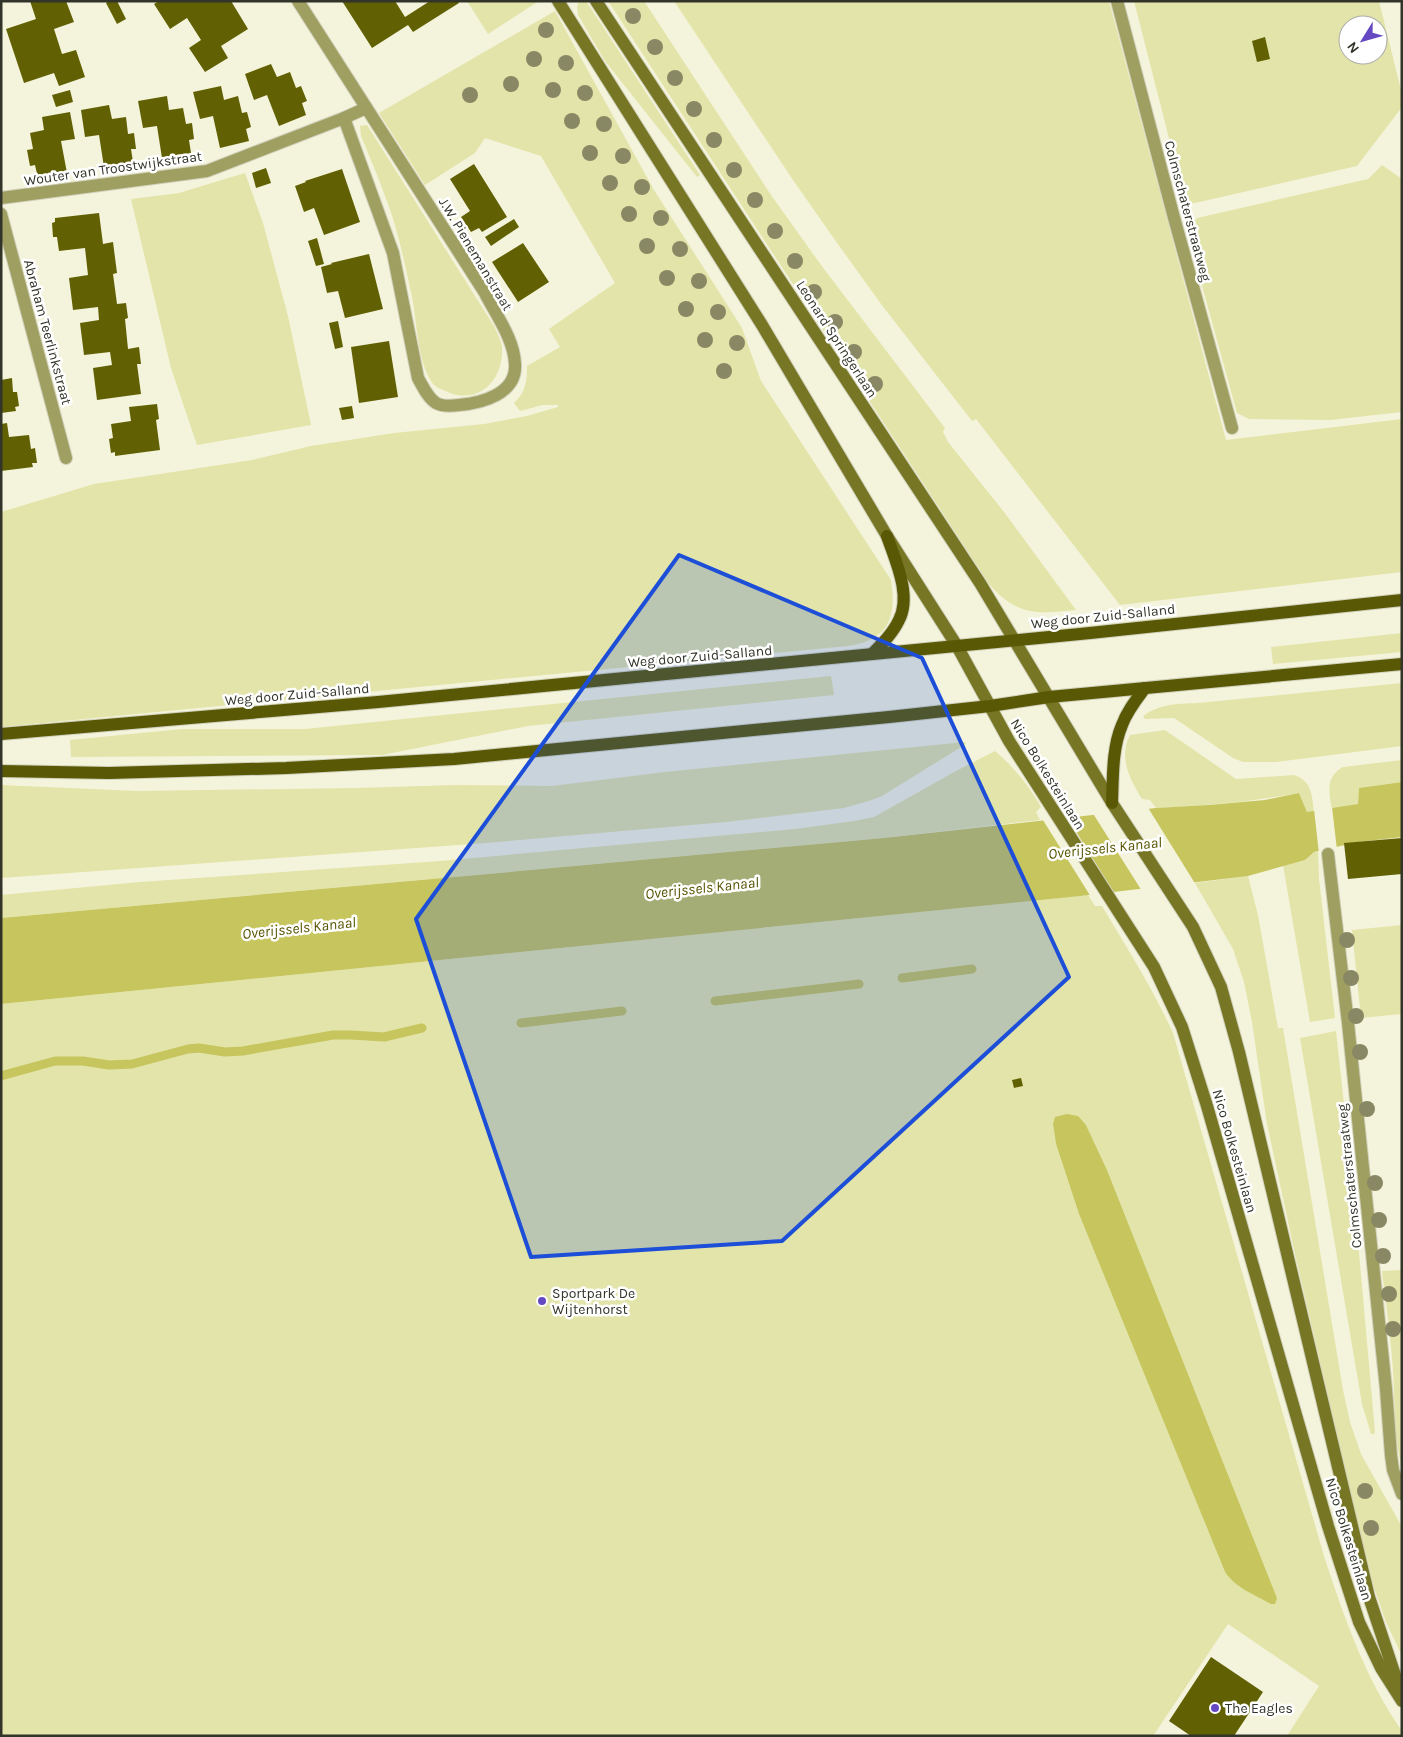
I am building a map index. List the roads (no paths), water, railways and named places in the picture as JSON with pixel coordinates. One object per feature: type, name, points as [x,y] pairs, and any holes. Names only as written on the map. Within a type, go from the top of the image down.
[{"type":"main road","points":[[872,654],[888,638],[900,619],[903,606],[903,587],[887,536]]},
{"type":"main road","name":"Weg door Zuid-Salland","points":[[1,734],[378,702],[957,646],[1402,600]]},
{"type":"main road","points":[[1,771],[109,773],[286,768],[454,759],[990,706],[1049,696],[1402,664]]},
{"type":"main road","points":[[1112,802],[1120,727],[1145,688]]},
{"type":"street","name":"J.W. Pienemanstraat","points":[[298,1],[485,293],[512,348],[516,365],[512,379],[504,389],[490,399],[470,404],[449,406],[437,404],[427,394],[418,378],[393,253],[344,118]]},
{"type":"street","points":[[558,1],[762,325],[887,536],[957,646]]},
{"type":"street","name":"Leonard Springerlaan","points":[[596,1],[980,583],[1049,696]]},
{"type":"street","name":"Colmschaterstraatweg","points":[[1117,1],[1232,428]]},
{"type":"street","name":"Wouter van Troostwijkstraat","points":[[1,198],[207,171],[366,108]]},
{"type":"street","name":"Abraham Teerlinkstraat","points":[[1,214],[66,458]]},
{"type":"street","name":"Nico Bolkesteinlaan","points":[[957,646],[1009,741],[1154,967],[1182,1027],[1359,1622],[1381,1668],[1402,1701]]},
{"type":"street","name":"Nico Bolkesteinlaan","points":[[1049,696],[1112,802],[1200,941],[1223,996],[1239,1052],[1268,1171],[1369,1597],[1402,1697]]},
{"type":"street","name":"Colmschaterstraatweg","points":[[1328,854],[1351,1052],[1386,1388],[1391,1456],[1393,1470],[1402,1494]]},
{"type":"water","name":"Overijssels Kanaal","points":[[1402,782],[1402,837],[1358,842],[1314,852],[1305,860],[1248,876],[1080,896],[1,1004],[1,918],[884,838],[1156,808],[1265,800],[1299,793],[1307,812],[1358,804],[1359,788]]},
{"type":"water","points":[[1067,1114],[1078,1116],[1086,1125],[1107,1170],[1277,1598],[1275,1604],[1271,1604],[1240,1587],[1225,1572],[1079,1214],[1056,1144],[1053,1124],[1055,1117]]},
{"type":"waterway","points":[[902,978],[972,969]]},
{"type":"waterway","points":[[715,1001],[859,984]]},
{"type":"waterway","points":[[521,1023],[622,1011]]},
{"type":"waterway","points":[[1,1076],[55,1061],[83,1061],[109,1065],[132,1064],[188,1049],[199,1048],[225,1052],[243,1051],[333,1035],[384,1037],[422,1028]]},
{"type":"place","name":"Sportpark De Wijtenhorst","points":[[542,1301]]},
{"type":"place","name":"The Eagles","points":[[1215,1708]]}]
